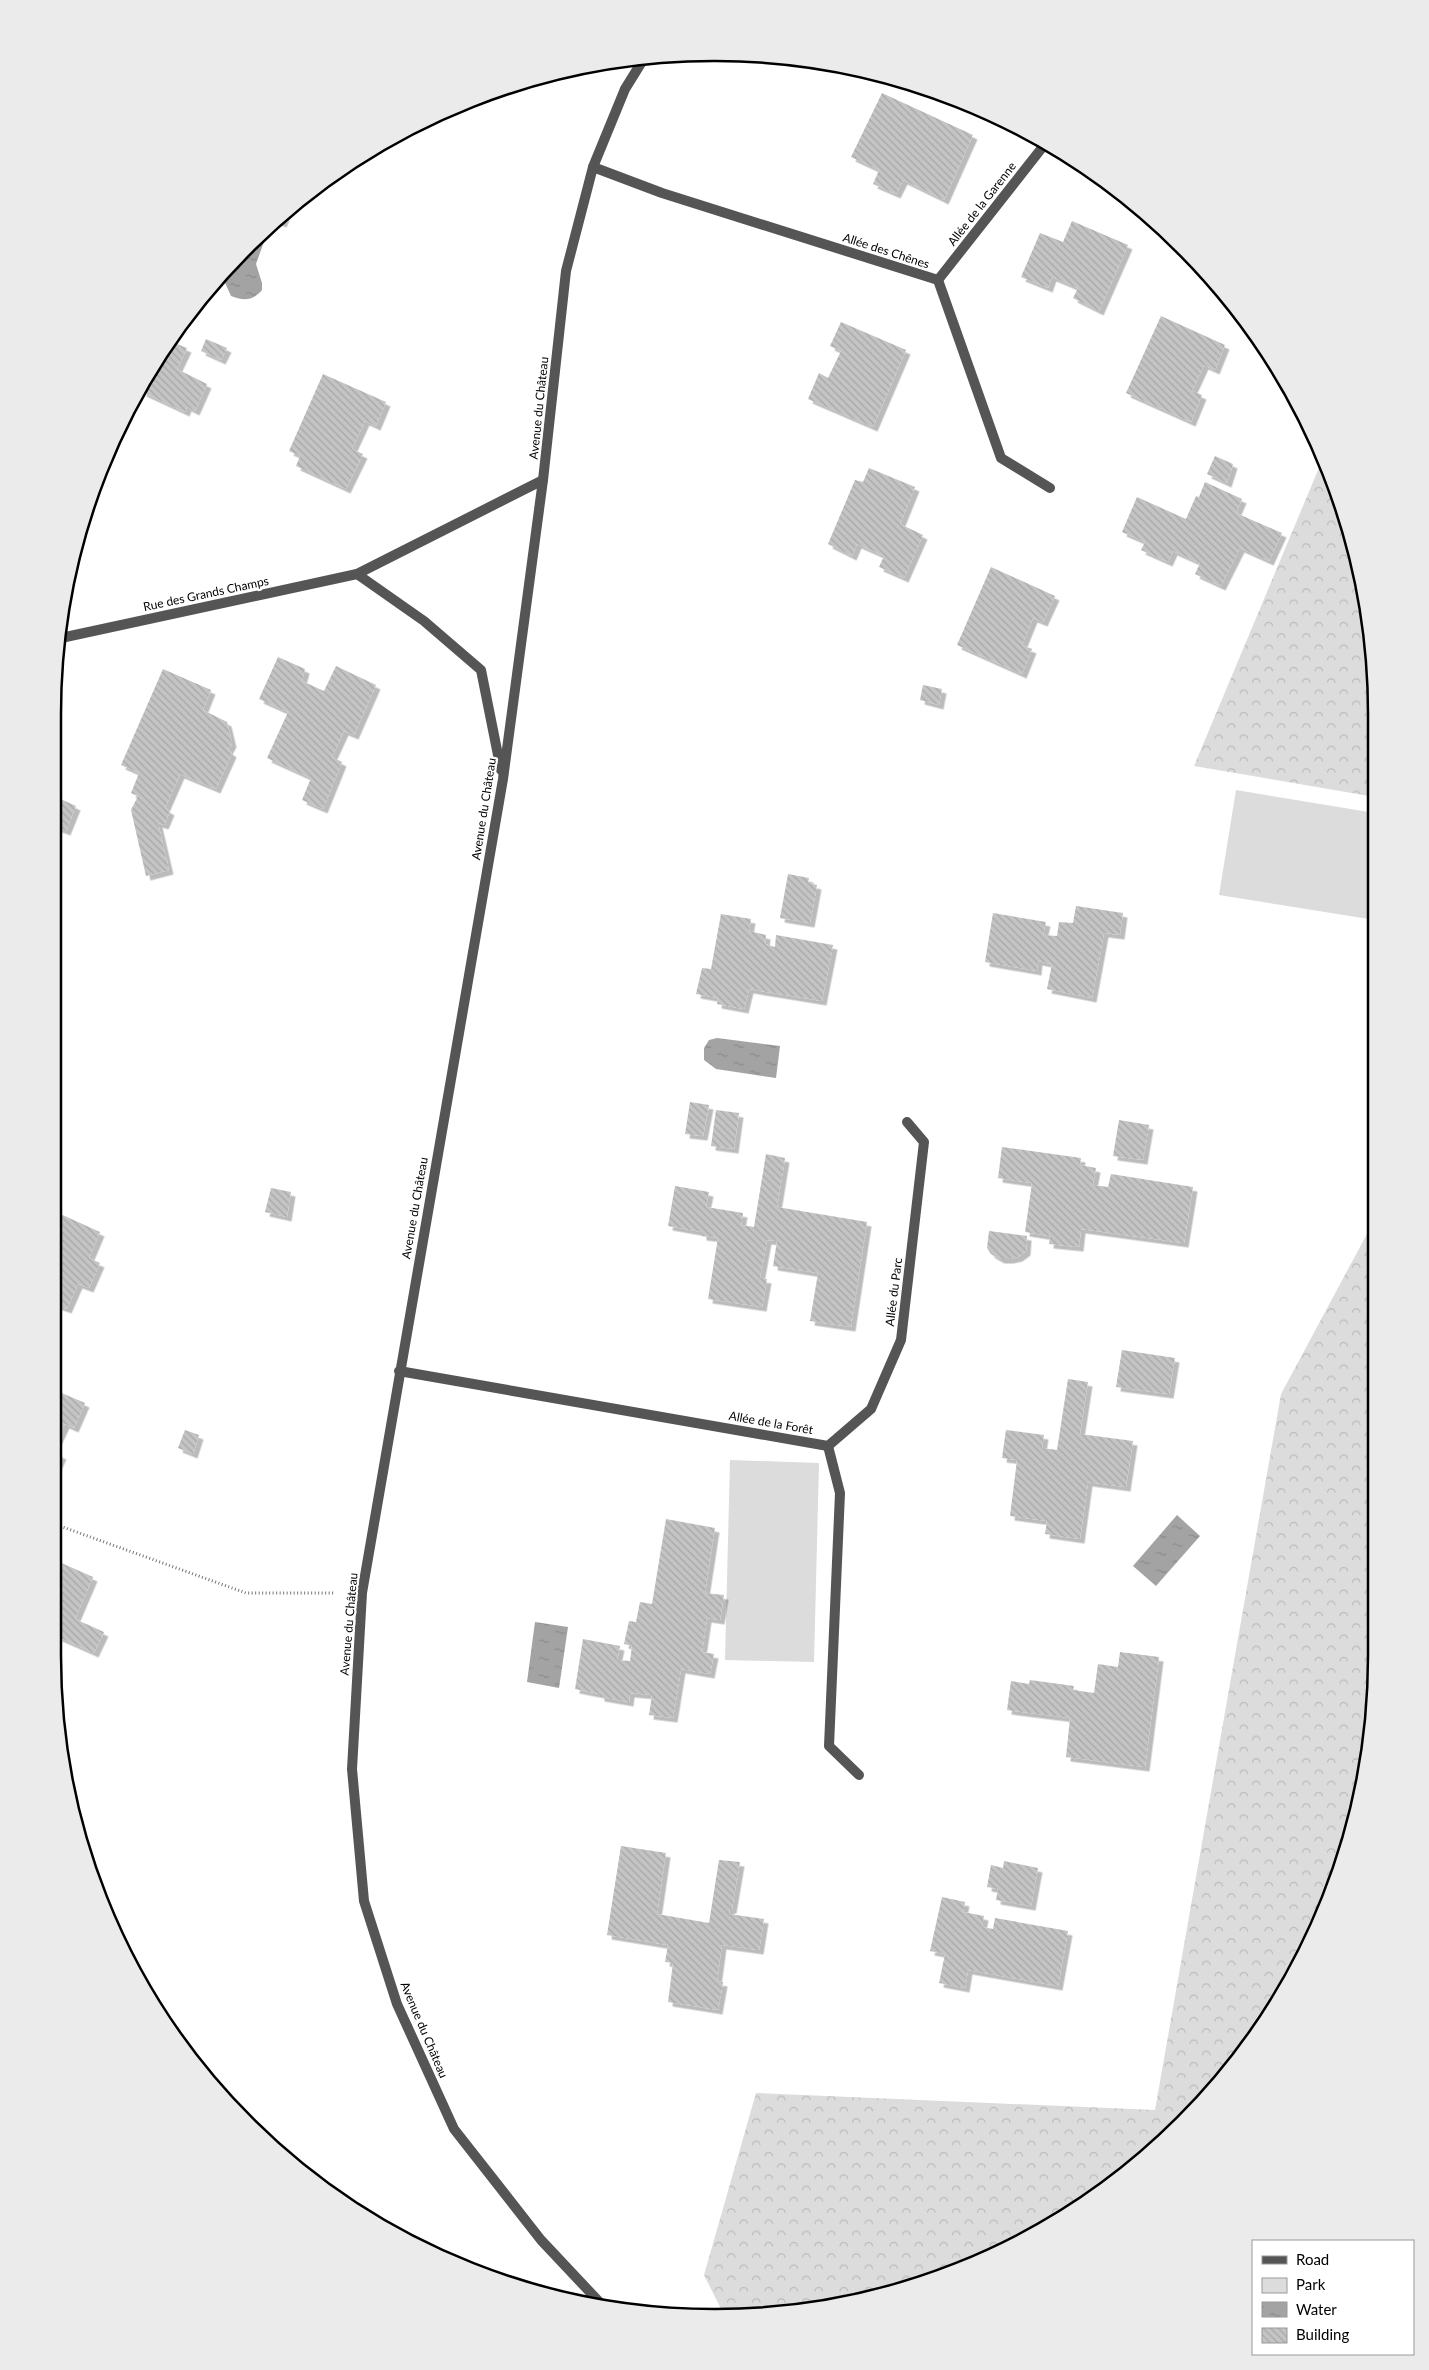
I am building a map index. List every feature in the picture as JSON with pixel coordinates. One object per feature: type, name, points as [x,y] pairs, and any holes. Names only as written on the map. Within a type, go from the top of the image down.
[{"type":"street","name":"Avenue du Château","points":[[595,2297],[541,2240],[454,2129],[397,2004],[364,1901],[352,1769],[362,1593],[503,779],[543,480],[566,272],[593,167],[625,89],[639,66]]},
{"type":"street","name":"Allée de la Garenne","points":[[938,280],[1041,149]]},
{"type":"street","name":"Allée des Chênes","points":[[593,167],[662,193],[938,280],[1001,458],[1050,488]]},
{"type":"street","name":"Rue des Grands Champs","points":[[66,637],[357,574],[543,480]]},
{"type":"street","points":[[357,574],[424,621],[481,670],[503,779]]},
{"type":"street","name":"Allée du Parc","points":[[828,1446],[871,1409],[901,1340],[924,1142],[907,1122]]},
{"type":"street","name":"Allée de la Forêt","points":[[399,1371],[828,1446],[840,1493],[829,1746],[859,1775]]},
{"type":"path","points":[[61,1527],[246,1593],[362,1593]]},
{"type":"green space","points":[[1319,468],[1345,545],[1362,629],[1368,714],[1368,796],[1194,766]]},
{"type":"green space","points":[[1236,790],[1368,812],[1368,919],[1219,895]]},
{"type":"green space","points":[[1368,1232],[1368,1656],[1362,1741],[1345,1825],[1318,1905],[1280,1982],[1258,2018],[1206,2086],[1145,2147],[1077,2199],[1041,2221],[964,2259],[884,2286],[800,2303],[721,2309],[704,2275],[756,2093],[1155,2110],[1281,1394]]},
{"type":"green space","points":[[730,1460],[819,1463],[814,1662],[725,1660]]},
{"type":"water","points":[[264,243],[256,264],[262,283],[262,290],[259,294],[248,299],[231,296],[225,282]]},
{"type":"water","points":[[717,1038],[780,1046],[776,1078],[716,1069],[704,1060],[704,1048],[709,1040]]},
{"type":"water","points":[[1177,1515],[1200,1536],[1156,1586],[1133,1566]]},
{"type":"water","points":[[535,1622],[568,1627],[559,1688],[527,1682]]},
{"type":"building","points":[[882,93],[973,135],[944,200],[903,180],[896,194],[873,184],[879,170],[851,157]]},
{"type":"building","points":[[1072,221],[1128,245],[1099,311],[1073,298],[1078,288],[1052,277],[1048,288],[1021,277],[1040,233],[1063,242]]},
{"type":"building","points":[[1161,316],[1225,345],[1215,370],[1204,365],[1192,391],[1202,395],[1191,422],[1126,393]]},
{"type":"building","points":[[841,322],[906,350],[873,427],[808,399],[819,373],[828,378],[841,351],[830,346]]},
{"type":"building","points":[[206,339],[227,348],[221,360],[201,351]]},
{"type":"building","points":[[177,344],[187,348],[177,369],[207,384],[195,411],[187,407],[185,412],[146,394]]},
{"type":"building","points":[[323,374],[386,402],[376,426],[365,421],[352,449],[363,454],[346,489],[296,466],[300,456],[289,451]]},
{"type":"building","points":[[1215,456],[1233,464],[1227,483],[1207,474]]},
{"type":"building","points":[[869,468],[915,487],[900,524],[923,535],[904,578],[879,567],[884,556],[857,544],[852,556],[828,544],[855,480],[863,482]]},
{"type":"building","points":[[1205,482],[1242,499],[1236,513],[1282,533],[1269,561],[1240,548],[1221,586],[1195,574],[1200,563],[1173,551],[1168,562],[1141,550],[1145,542],[1122,532],[1137,497],[1186,519],[1196,496],[1199,497]]},
{"type":"building","points":[[991,567],[1055,596],[1043,622],[1033,618],[1022,645],[1032,649],[1022,674],[957,645]]},
{"type":"building","points":[[278,657],[305,669],[302,681],[324,691],[336,666],[376,685],[354,735],[344,731],[332,757],[342,762],[323,809],[302,800],[311,778],[267,758],[288,712],[259,699]]},
{"type":"building","points":[[163,669],[211,690],[203,710],[227,722],[232,743],[228,750],[232,753],[216,789],[180,774],[165,808],[170,811],[164,825],[158,823],[169,870],[146,876],[131,810],[138,796],[131,793],[139,773],[121,765]]},
{"type":"building","points":[[923,685],[942,689],[939,705],[920,700]]},
{"type":"building","points":[[61,799],[76,806],[66,831],[61,829]]},
{"type":"building","points":[[788,874],[809,878],[808,883],[817,885],[810,923],[780,918]]},
{"type":"building","points":[[1076,906],[1123,913],[1120,935],[1104,933],[1092,998],[1047,989],[1052,964],[1038,961],[1037,971],[985,962],[993,913],[1046,922],[1043,935],[1057,936],[1059,922],[1073,923]]},
{"type":"building","points":[[721,914],[751,919],[749,931],[766,935],[765,944],[775,947],[776,935],[833,945],[822,1001],[749,989],[744,1009],[717,1004],[718,998],[696,994],[702,968],[711,969]]},
{"type":"building","points":[[690,1102],[709,1105],[703,1136],[685,1134]]},
{"type":"building","points":[[716,1110],[739,1113],[734,1149],[711,1146]]},
{"type":"building","points":[[1119,1120],[1149,1125],[1143,1160],[1113,1156]]},
{"type":"building","points":[[1002,1147],[1081,1158],[1080,1165],[1096,1168],[1093,1185],[1108,1187],[1111,1174],[1193,1187],[1184,1243],[1081,1229],[1079,1247],[1049,1244],[1050,1236],[1025,1232],[1032,1183],[998,1178]]},
{"type":"building","points":[[766,1154],[785,1158],[777,1207],[867,1222],[851,1327],[810,1321],[818,1273],[773,1266],[777,1241],[767,1240],[760,1278],[767,1279],[762,1307],[708,1299],[718,1238],[702,1236],[702,1232],[668,1226],[675,1186],[709,1192],[706,1207],[743,1213],[741,1225],[754,1227]]},
{"type":"building","points":[[271,1188],[291,1192],[287,1217],[265,1212]]},
{"type":"building","points":[[61,1214],[100,1232],[89,1258],[100,1263],[89,1288],[78,1284],[67,1309],[61,1307]]},
{"type":"building","points":[[989,1231],[1027,1236],[1026,1251],[1018,1257],[1000,1259],[991,1254],[987,1248]]},
{"type":"building","points":[[1122,1350],[1175,1358],[1169,1394],[1116,1387]]},
{"type":"building","points":[[1068,1379],[1088,1382],[1080,1434],[1133,1441],[1126,1487],[1088,1482],[1080,1539],[1045,1534],[1047,1521],[1010,1516],[1017,1460],[1002,1458],[1006,1430],[1044,1435],[1042,1448],[1057,1450]]},
{"type":"building","points":[[61,1393],[85,1403],[74,1428],[65,1424],[61,1432]]},
{"type":"building","points":[[185,1430],[199,1435],[193,1454],[178,1448]]},
{"type":"building","points":[[666,1519],[715,1528],[705,1593],[724,1595],[720,1620],[707,1618],[702,1652],[714,1654],[710,1674],[681,1669],[673,1718],[649,1715],[652,1695],[630,1693],[629,1702],[600,1697],[600,1694],[575,1689],[583,1639],[620,1646],[617,1660],[630,1661],[632,1646],[624,1644],[629,1621],[636,1622],[640,1602],[652,1604]]},
{"type":"building","points":[[61,1563],[93,1577],[75,1619],[104,1632],[94,1653],[61,1638]]},
{"type":"building","points":[[1120,1652],[1159,1657],[1145,1767],[1066,1757],[1070,1718],[1007,1710],[1011,1681],[1029,1684],[1030,1680],[1074,1686],[1073,1690],[1094,1693],[1098,1664],[1118,1667]]},
{"type":"building","points":[[621,1846],[666,1853],[657,1914],[709,1923],[719,1860],[740,1862],[732,1909],[730,1909],[729,1914],[764,1919],[759,1950],[722,1945],[717,1981],[723,1982],[718,2010],[668,2002],[673,1963],[665,1962],[668,1945],[607,1935]]},
{"type":"building","points":[[1004,1861],[1038,1868],[1031,1906],[996,1900],[998,1889],[987,1887],[991,1865],[1003,1868]]},
{"type":"building","points":[[942,1897],[965,1902],[963,1912],[984,1916],[982,1927],[993,1929],[995,1918],[1068,1931],[1058,1986],[968,1970],[965,1988],[939,1983],[945,1954],[930,1951]]}]
